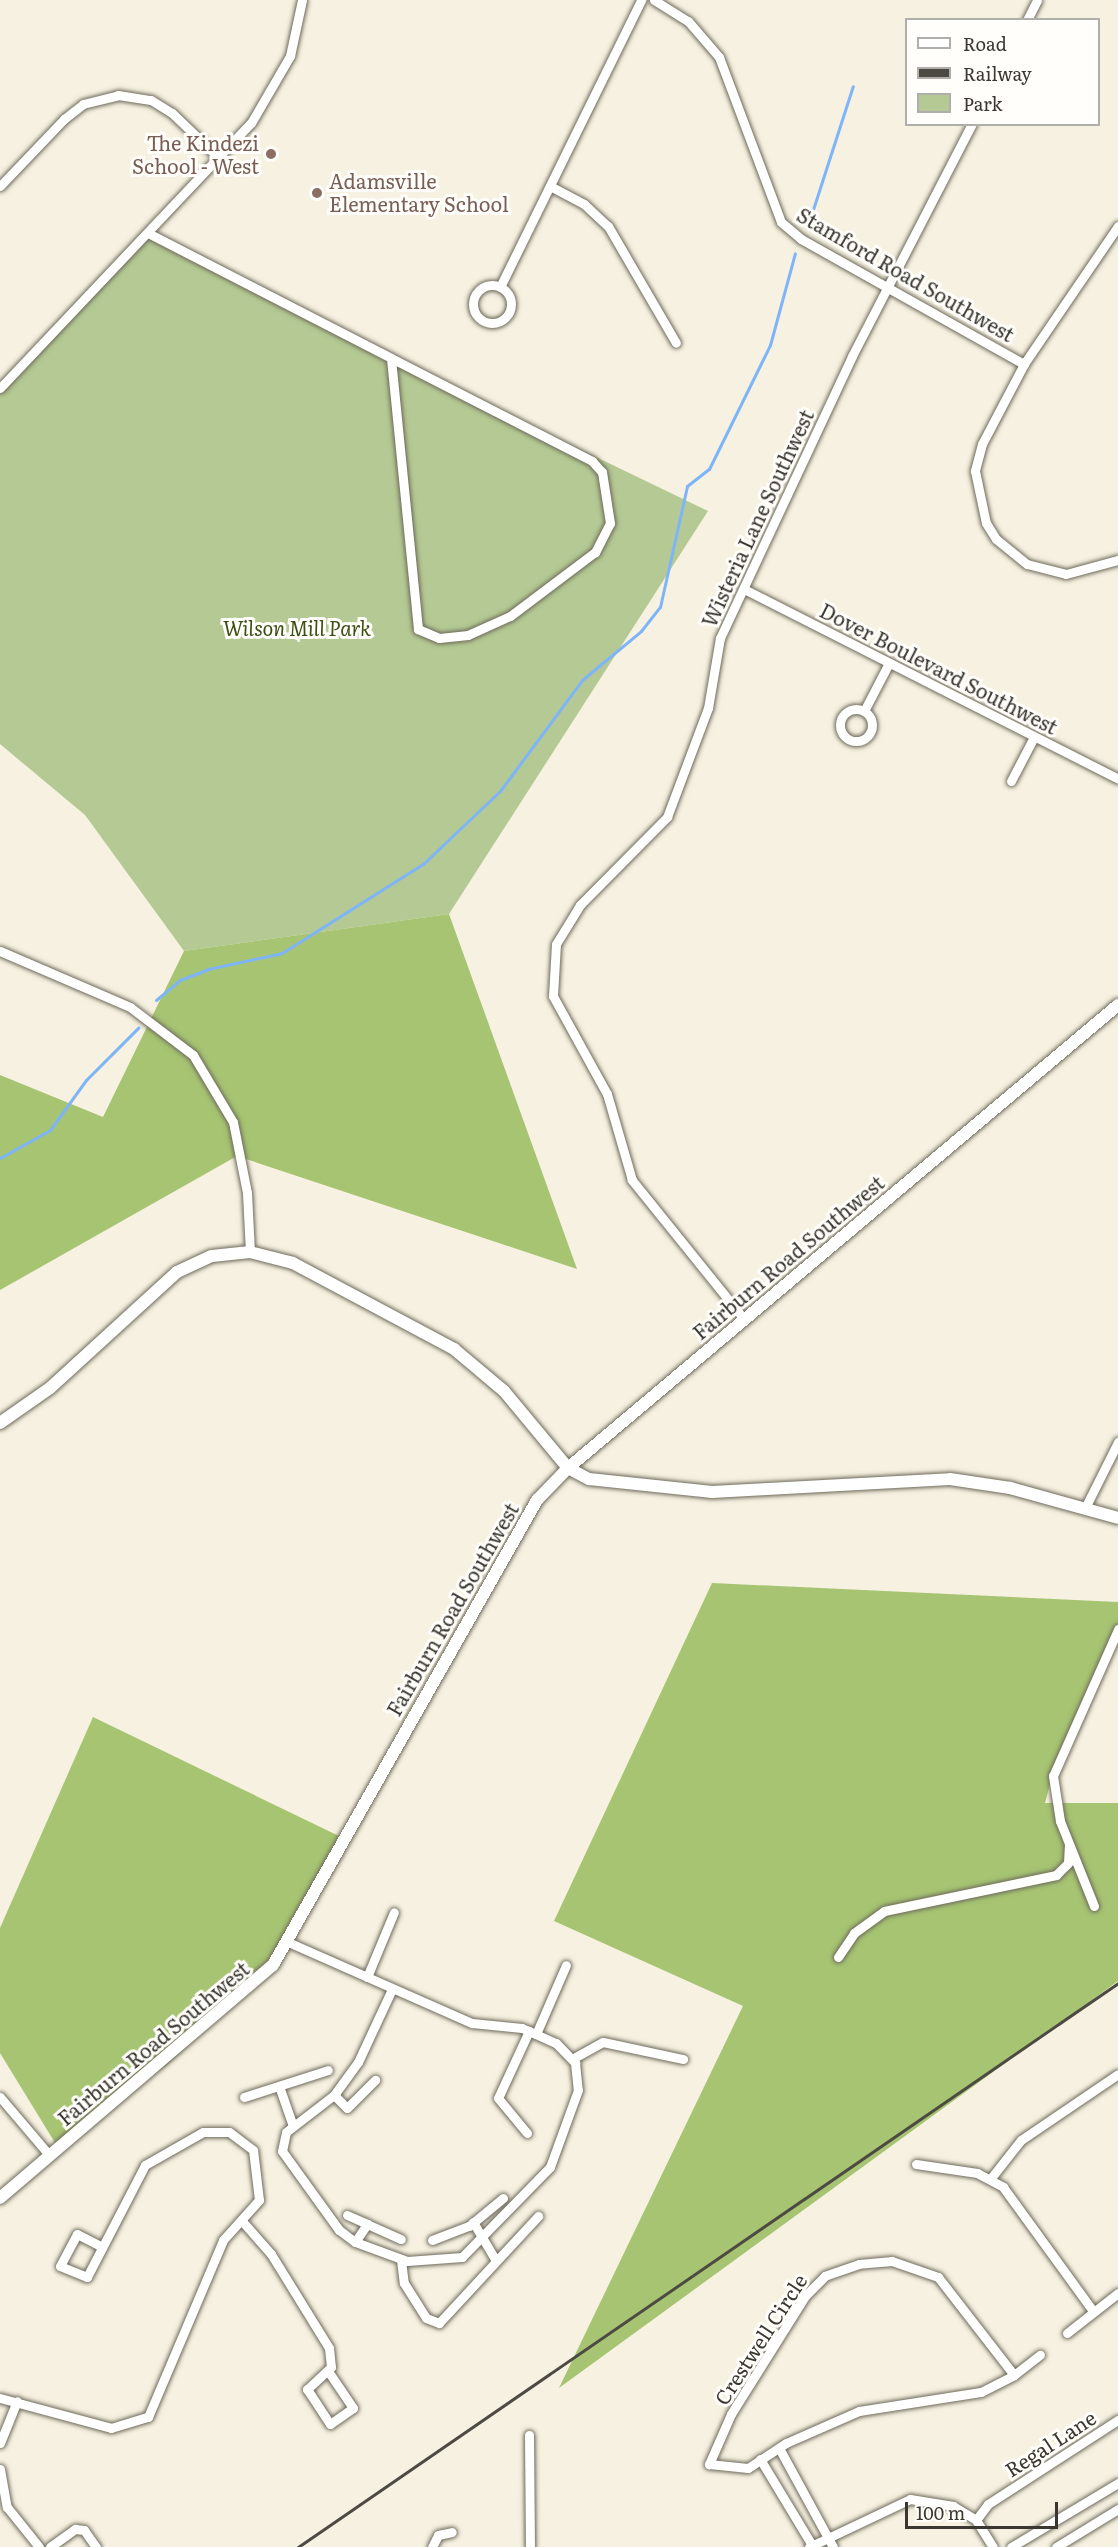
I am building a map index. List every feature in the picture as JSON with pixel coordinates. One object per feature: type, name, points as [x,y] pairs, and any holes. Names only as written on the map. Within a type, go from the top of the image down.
[{"type":"street","points":[[0,388],[219,158],[273,93],[290,56],[302,0]]},
{"type":"street","points":[[500,287],[641,0]]},
{"type":"street","name":"Stamford Road Southwest","points":[[654,0],[688,21],[719,57],[781,222],[801,239],[888,285],[1024,364]]},
{"type":"street","points":[[1028,18],[1037,0]]},
{"type":"street","points":[[0,186],[70,114],[83,104],[118,95],[151,100],[172,113],[219,158]]},
{"type":"street","name":"Wisteria Lane Southwest","points":[[744,1319],[632,1180],[607,1094],[561,1017],[551,974],[556,944],[570,917],[667,817],[708,708],[720,638],[888,285],[971,126]]},
{"type":"street","points":[[550,186],[584,204],[608,226],[676,343]]},
{"type":"street","points":[[1118,226],[1024,364],[978,456],[975,487],[986,523],[1011,554],[1046,571],[1086,573],[1118,560]]},
{"type":"street","points":[[148,233],[592,461],[602,472],[610,523],[596,552],[510,616],[468,635],[439,638],[417,629],[391,358]]},
{"type":"street","points":[[500,287],[511,301],[509,312],[495,322],[483,320],[474,304],[477,292],[500,287]]},
{"type":"street","name":"Dover Boulevard Southwest","points":[[744,589],[1118,779]]},
{"type":"street","points":[[864,711],[889,663]]},
{"type":"street","points":[[1011,781],[1034,737]]},
{"type":"street","points":[[0,951],[130,1007],[193,1054],[233,1122],[247,1192],[250,1252]]},
{"type":"street","name":"Fairburn Road Southwest","points":[[0,2198],[248,1990],[288,1942],[508,1544],[537,1500],[568,1468],[1118,1005]]},
{"type":"street","points":[[0,1423],[50,1389],[177,1272],[212,1256],[250,1252],[293,1263],[454,1349],[504,1391],[568,1468],[589,1479],[712,1492],[950,1479],[1085,1508],[1118,1518]]},
{"type":"street","points":[[1085,1508],[1118,1442]]},
{"type":"street","points":[[1095,1906],[1069,1843],[1053,1791],[1055,1761],[1118,1629]]},
{"type":"street","points":[[838,1957],[854,1933],[884,1911],[1056,1875],[1068,1863],[1069,1843]]},
{"type":"street","points":[[367,1977],[394,1912]]},
{"type":"street","points":[[288,1942],[472,2023],[532,2033],[572,2058],[578,2090],[550,2167],[484,2240],[462,2257],[401,2260],[355,2242],[339,2230],[282,2151],[281,2141],[293,2126],[334,2095],[358,2062],[392,1989]]},
{"type":"street","points":[[527,2133],[498,2098],[566,1965]]},
{"type":"street","points":[[572,2058],[603,2042],[683,2059]]},
{"type":"street","points":[[244,2097],[328,2070]]},
{"type":"street","points":[[991,2178],[1021,2140],[1118,2074]]},
{"type":"street","points":[[334,2095],[347,2108],[375,2080]]},
{"type":"street","points":[[279,2086],[293,2126]]},
{"type":"street","points":[[0,2097],[50,2156]]},
{"type":"street","points":[[0,2397],[111,2428],[148,2417],[224,2240],[259,2200],[256,2156],[229,2132],[203,2132],[145,2165],[87,2277],[60,2266],[77,2234],[102,2247]]},
{"type":"street","points":[[916,2164],[991,2178],[1029,2215],[1093,2311]]},
{"type":"street","points":[[432,2240],[473,2222],[503,2198]]},
{"type":"street","points":[[347,2215],[401,2239]]},
{"type":"street","points":[[401,2260],[404,2283],[434,2324],[491,2271],[495,2259],[538,2217]]},
{"type":"street","points":[[242,2221],[271,2254],[329,2348],[328,2371],[353,2408],[330,2424],[307,2390],[328,2371]]},
{"type":"street","points":[[473,2222],[495,2259]]},
{"type":"street","points":[[355,2242],[367,2224]]},
{"type":"street","name":"Crestwell Circle","points":[[1014,2375],[938,2277],[892,2261],[840,2270],[816,2283],[805,2296],[731,2414],[709,2464],[748,2468],[779,2448],[859,2411],[981,2392],[1014,2375],[1040,2355]]},
{"type":"street","points":[[1067,2333],[1118,2293]]},
{"type":"street","points":[[0,2443],[17,2402]]},
{"type":"street","name":"Regal Lane","points":[[976,2520],[988,2504],[1118,2420]]},
{"type":"street","points":[[529,2435],[530,2547]]},
{"type":"street","points":[[779,2448],[831,2543]]},
{"type":"street","points":[[760,2459],[811,2546],[831,2543],[910,2499],[953,2506],[976,2520],[993,2547]]},
{"type":"street","points":[[0,2469],[7,2507],[39,2547]]},
{"type":"street","points":[[1011,2547],[1118,2483]]},
{"type":"street","points":[[1056,2547],[1118,2509]]},
{"type":"street","points":[[50,2547],[75,2529],[84,2530],[96,2547]]},
{"type":"street","points":[[432,2547],[438,2535],[452,2532]]},
{"type":"green space","name":"Wilson Mill Park","points":[[150,229],[300,314],[708,511],[449,914],[184,951],[85,815],[0,744],[0,390]]},
{"type":"green space","points":[[449,914],[577,1269],[237,1156],[0,1290],[0,1075],[103,1117],[184,951]]},
{"type":"green space","points":[[712,1583],[1118,1602],[1118,1638],[1053,1773],[1045,1803],[1118,1803],[1118,1981],[559,2388],[743,2006],[554,1921]]},
{"type":"green space","points":[[93,1717],[341,1837],[268,1973],[167,2065],[57,2146],[0,2053],[0,1928]]},
{"type":"waterway","points":[[807,228],[853,86]]},
{"type":"waterway","points":[[156,1000],[180,980],[208,969],[282,953],[423,864],[500,791],[582,680],[641,631],[660,607],[687,486],[709,469],[770,345],[795,253]]},
{"type":"waterway","points":[[0,1158],[50,1130],[86,1080],[138,1028]]},
{"type":"railway","points":[[298,2547],[1118,1983]]},
{"type":"place","name":"The Kindezi School - West","points":[[271,154]]},
{"type":"place","name":"Adamsville Elementary School","points":[[317,193]]}]
